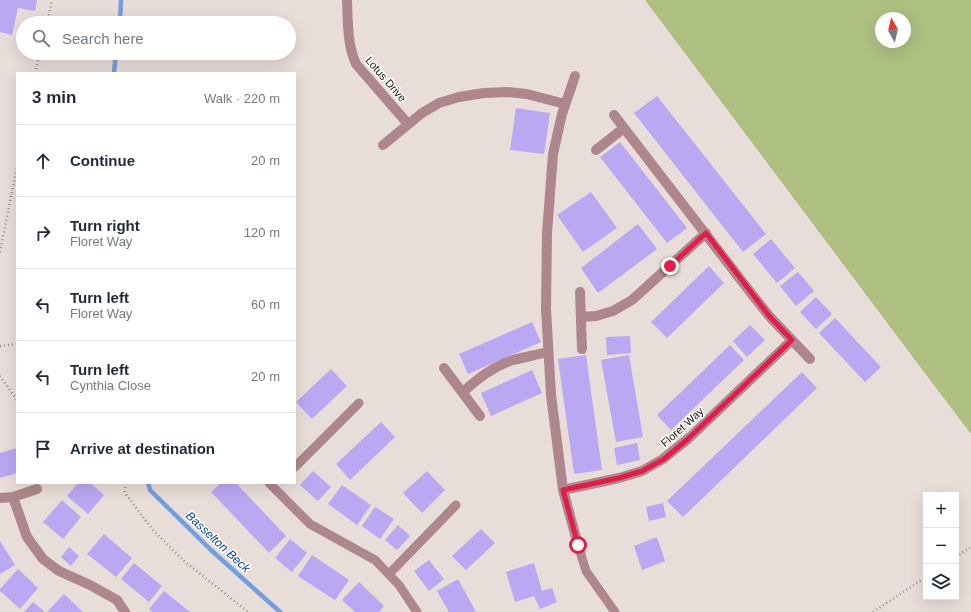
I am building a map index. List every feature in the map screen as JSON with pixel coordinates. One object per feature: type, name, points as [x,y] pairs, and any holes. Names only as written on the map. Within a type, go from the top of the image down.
[{"type":"street","name":"Lotus Drive","points":[[347,0],[351,53],[356,64],[408,124]]},
{"type":"street","points":[[575,76],[557,133],[551,174],[546,271],[548,352],[551,395],[563,490],[578,545]]},
{"type":"street","points":[[383,145],[422,113],[438,103],[459,97],[484,93],[507,92],[527,94],[565,104]]},
{"type":"street","points":[[614,115],[766,312],[810,359]]},
{"type":"street","points":[[596,150],[624,128]]},
{"type":"street","points":[[581,317],[596,316],[613,311],[632,300],[706,233]]},
{"type":"street","points":[[580,292],[582,348]]},
{"type":"street","name":"Floret Way","points":[[563,490],[619,478],[642,471],[664,459],[689,438],[792,340]]},
{"type":"street","points":[[463,392],[485,374],[499,366],[513,360],[548,352]]},
{"type":"street","points":[[444,368],[480,416]]},
{"type":"street","points":[[0,498],[13,497],[37,489]]},
{"type":"street","points":[[13,497],[27,537],[43,558],[58,571],[90,584],[116,600],[125,612]]},
{"type":"lane","points":[[296,467],[359,403]]},
{"type":"lane","points":[[274,485],[310,524],[375,560],[399,585],[417,612]]},
{"type":"lane","points":[[389,574],[456,505]]},
{"type":"lane","points":[[578,545],[586,571],[614,612]]},
{"type":"path","points":[[49,16],[52,0]]},
{"type":"path","points":[[35,72],[38,60]]},
{"type":"path","points":[[0,252],[16,172]]},
{"type":"path","points":[[0,346],[16,344]]},
{"type":"path","points":[[0,376],[16,397]]},
{"type":"path","points":[[125,484],[124,493],[153,530],[184,561],[248,612]]},
{"type":"path","points":[[959,555],[971,547]]},
{"type":"path","points":[[873,612],[923,579]]},
{"type":"green space","points":[[645,0],[971,0],[971,434],[927,376]]},
{"type":"building","points":[[0,0],[37,0],[35,11],[18,8],[12,35],[0,32]]},
{"type":"building","points":[[657,96],[766,234],[743,252],[634,113]]},
{"type":"building","points":[[516,108],[550,113],[544,154],[510,150]]},
{"type":"building","points":[[620,142],[687,228],[667,243],[600,157]]},
{"type":"building","points":[[591,192],[617,228],[583,252],[557,215]]},
{"type":"building","points":[[638,224],[657,249],[598,293],[581,268]]},
{"type":"building","points":[[771,239],[795,268],[777,283],[753,254]]},
{"type":"building","points":[[709,266],[724,283],[667,338],[651,322]]},
{"type":"building","points":[[798,272],[814,291],[796,306],[780,286]]},
{"type":"building","points":[[816,297],[832,314],[816,329],[800,312]]},
{"type":"building","points":[[835,318],[881,367],[865,382],[819,333]]},
{"type":"building","points":[[532,322],[541,342],[468,374],[459,354]]},
{"type":"building","points":[[750,325],[765,340],[747,357],[733,341]]},
{"type":"building","points":[[630,336],[631,353],[607,355],[606,337]]},
{"type":"building","points":[[730,345],[744,360],[671,430],[657,415]]},
{"type":"building","points":[[586,355],[602,470],[574,474],[558,359]]},
{"type":"building","points":[[629,355],[643,437],[616,442],[601,360]]},
{"type":"building","points":[[331,369],[347,386],[312,419],[296,402]]},
{"type":"building","points":[[532,370],[542,393],[491,416],[481,393]]},
{"type":"building","points":[[802,372],[817,388],[683,517],[667,501]]},
{"type":"building","points":[[381,422],[395,437],[350,480],[336,464]]},
{"type":"building","points":[[637,443],[640,460],[617,465],[614,448]]},
{"type":"building","points":[[16,448],[16,473],[0,478],[0,453]]},
{"type":"building","points":[[313,471],[331,487],[318,501],[300,485]]},
{"type":"building","points":[[427,471],[445,490],[422,513],[403,493]]},
{"type":"building","points":[[77,484],[91,484],[104,495],[88,514],[67,496]]},
{"type":"building","points":[[220,484],[237,484],[286,536],[269,553],[211,492]]},
{"type":"building","points":[[342,485],[371,505],[357,525],[328,504]]},
{"type":"building","points":[[62,500],[81,517],[63,539],[43,522]]},
{"type":"building","points":[[663,503],[666,517],[649,521],[646,507]]},
{"type":"building","points":[[375,507],[394,519],[380,539],[362,526]]},
{"type":"building","points":[[398,525],[410,536],[397,550],[385,540]]},
{"type":"building","points":[[481,529],[495,543],[466,570],[452,556]]},
{"type":"building","points":[[104,534],[132,558],[116,577],[87,554]]},
{"type":"building","points":[[657,537],[665,561],[642,570],[634,546]]},
{"type":"building","points":[[290,539],[307,553],[292,572],[275,558]]},
{"type":"building","points":[[0,541],[15,565],[0,574]]},
{"type":"building","points":[[69,547],[79,556],[71,566],[61,557]]},
{"type":"building","points":[[312,555],[349,580],[335,600],[298,576]]},
{"type":"building","points":[[429,560],[444,579],[429,591],[414,571]]},
{"type":"building","points":[[134,563],[162,586],[149,602],[121,579]]},
{"type":"building","points":[[534,563],[542,591],[552,588],[557,602],[540,609],[534,596],[515,602],[506,572]]},
{"type":"building","points":[[18,569],[38,588],[20,609],[0,591],[0,589]]},
{"type":"building","points":[[458,579],[476,612],[449,612],[437,591]]},
{"type":"building","points":[[359,582],[384,606],[379,612],[355,612],[342,600]]},
{"type":"building","points":[[164,591],[190,612],[152,612],[149,609]]},
{"type":"building","points":[[64,594],[83,612],[47,612]]},
{"type":"building","points":[[33,602],[45,612],[24,612]]},
{"type":"waterway","name":"Basselton Beck","points":[[120,16],[121,0]]},
{"type":"waterway","name":"Basselton Beck","points":[[114,72],[115,60]]},
{"type":"waterway","name":"Basselton Beck","points":[[148,484],[150,490],[211,550],[280,612]]},
{"type":"route","points":[[578,545],[563,490],[619,478],[642,471],[664,459],[689,438],[792,340],[770,317],[730,267],[706,233],[670,266]]}]
